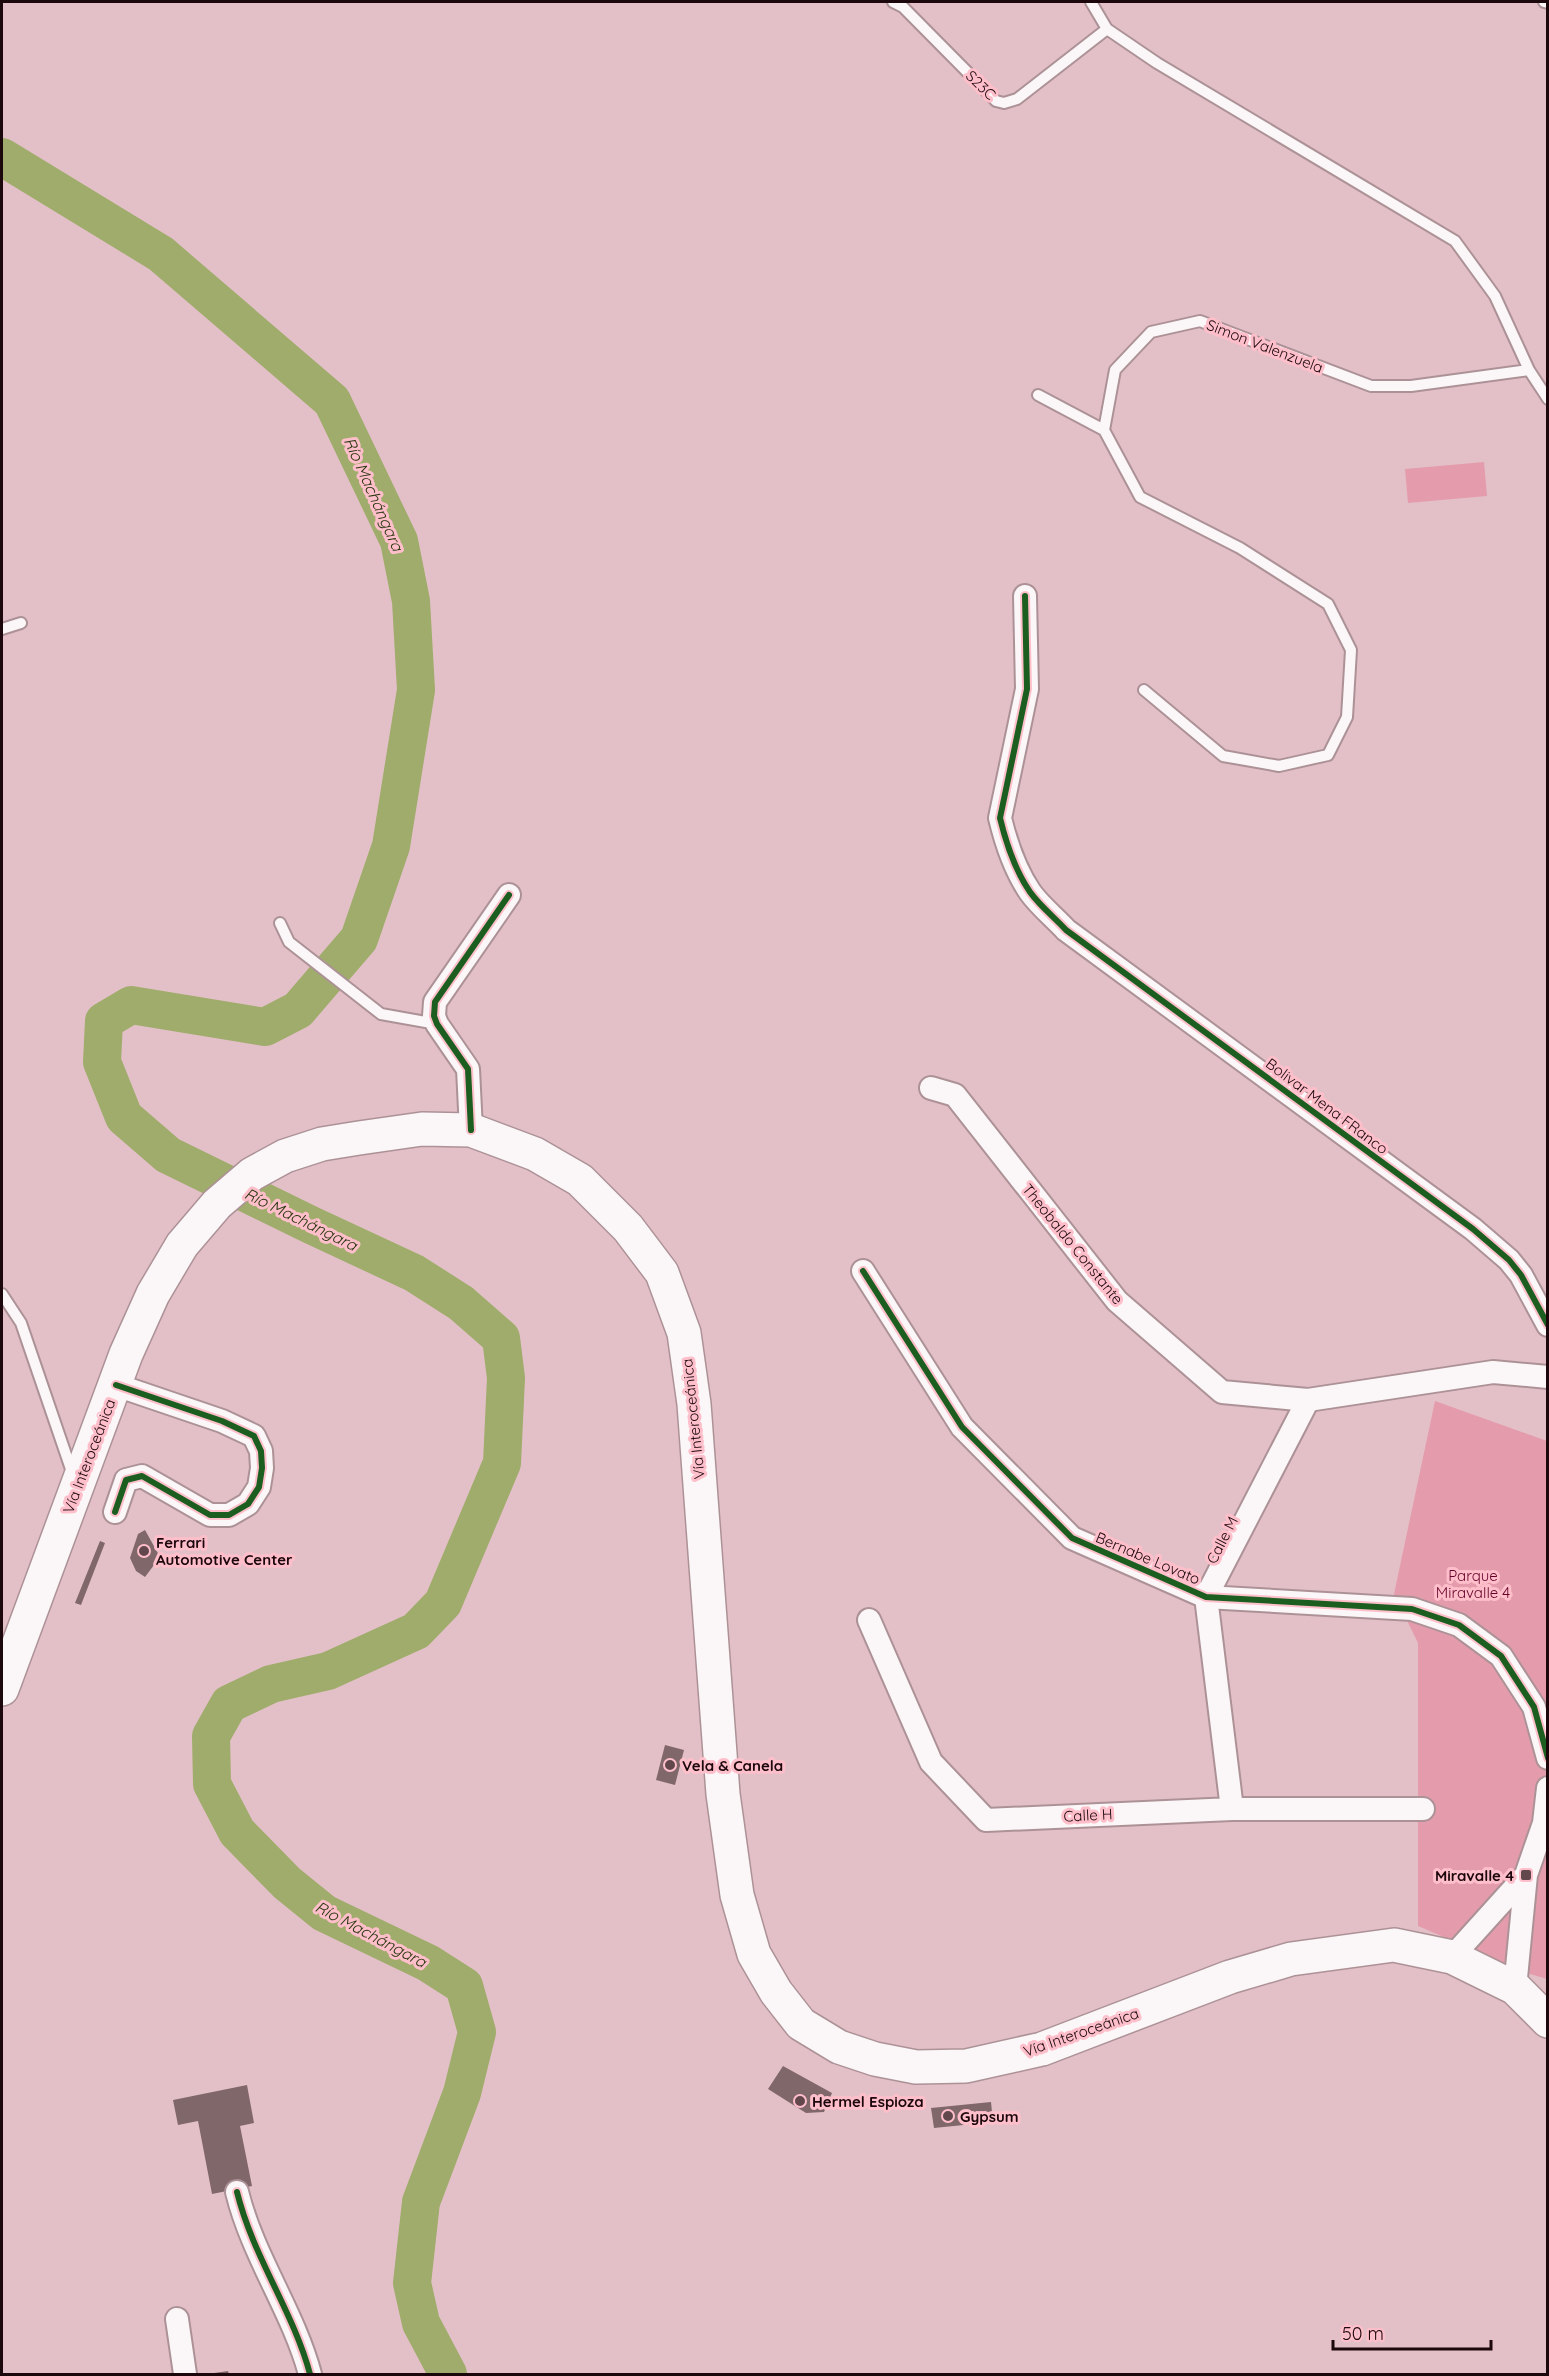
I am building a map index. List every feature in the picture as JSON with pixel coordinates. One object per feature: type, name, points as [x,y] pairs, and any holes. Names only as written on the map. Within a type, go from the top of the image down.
[{"type":"main road","name":"Vía Interoceánica","points":[[2,1689],[126,1354],[153,1294],[182,1245],[217,1204],[252,1174],[285,1156],[322,1144],[422,1129],[471,1130],[535,1154],[580,1180],[628,1228],[662,1273],[684,1334],[694,1404],[723,1794],[737,1894],[754,1954],[776,1992],[801,2024],[839,2047],[875,2059],[915,2067],[966,2066],[1042,2049],[1230,1977],[1291,1959],[1394,1945],[1452,1957],[1515,1988],[1548,2021]]},
{"type":"main road","name":"Vía Interoceánica","points":[[1352,1952],[1406,1966],[1453,1982],[1548,2021]]},
{"type":"street","name":"Bolivar Mena FRanco","points":[[1025,596],[1027,688],[1000,818],[1018,871],[1031,892],[1066,930],[1473,1229],[1509,1260],[1521,1275],[1548,1325]]},
{"type":"street","points":[[471,1130],[468,1069],[437,1024],[434,1016],[435,1002],[509,894]]},
{"type":"street","name":"Theobaldo Constante","points":[[931,1088],[955,1095],[1117,1301],[1222,1392],[1308,1400],[1493,1372],[1548,1377]]},
{"type":"street","name":"Bernabe Lovato","points":[[863,1271],[962,1427],[1072,1538],[1206,1597],[1412,1609],[1459,1625],[1501,1656],[1534,1707],[1548,1758]]},
{"type":"street","points":[[115,1512],[126,1480],[142,1476],[210,1515],[229,1515],[248,1504],[254,1496],[259,1487],[262,1468],[261,1451],[254,1436],[222,1420],[116,1385]]},
{"type":"street","name":"Calle M","points":[[1206,1597],[1308,1400]]},
{"type":"street","points":[[1206,1597],[1232,1809]]},
{"type":"street","name":"Calle H","points":[[869,1620],[931,1762],[987,1820],[1232,1809],[1423,1809]]},
{"type":"street","points":[[1515,1988],[1526,1875],[1544,1823],[1548,1788]]},
{"type":"street","points":[[1452,1957],[1526,1875]]},
{"type":"street","points":[[237,2192],[255,2248],[302,2345],[310,2374]]},
{"type":"street","points":[[177,2319],[185,2374]]},
{"type":"lane","name":"S23C","points":[[893,2],[903,7],[996,101],[1004,103],[1017,99],[1107,29]]},
{"type":"lane","points":[[1091,2],[1107,29],[1157,63],[1455,241],[1495,296],[1528,370],[1548,399]]},
{"type":"lane","name":"Simon Valenzuela","points":[[1104,430],[1115,370],[1151,332],[1200,321],[1371,386],[1411,386],[1528,370]]},
{"type":"lane","points":[[1038,395],[1104,430],[1140,497],[1240,548],[1328,604],[1351,650],[1347,717],[1328,755],[1279,766],[1223,756],[1144,690]]},
{"type":"lane","points":[[2,629],[21,622]]},
{"type":"lane","points":[[280,923],[289,942],[381,1014],[437,1024]]},
{"type":"lane","points":[[2,1294],[21,1323],[78,1486]]},
{"type":"green space","points":[[1484,462],[1487,496],[1408,503],[1405,469]]},
{"type":"green space","name":"Parque Miravalle 4","points":[[1435,1401],[1547,1441],[1547,1979],[1530,1974],[1418,1926],[1418,1643],[1394,1594]]},
{"type":"building","name":"Ferrari Automotive Center","points":[[145,1530],[160,1557],[145,1577],[136,1571],[130,1558],[138,1534]]},
{"type":"building","points":[[100,1541],[105,1543],[81,1605],[75,1603]]},
{"type":"building","name":"Vela & Canela","points":[[665,1745],[684,1750],[675,1785],[656,1780]]},
{"type":"building","name":"Hermel Espioza","points":[[783,2066],[832,2093],[824,2112],[806,2113],[768,2089]]},
{"type":"building","points":[[247,2085],[254,2123],[240,2126],[252,2186],[212,2194],[198,2121],[178,2125],[173,2100]]},
{"type":"building","points":[[991,2102],[993,2122],[934,2128],[931,2108]]},
{"type":"building","points":[[228,2371],[229,2374],[214,2374],[214,2373]]},
{"type":"waterway","name":"Río Machángara","points":[[2,157],[161,254],[332,401],[399,541],[411,601],[416,690],[391,846],[359,939],[298,1010],[265,1027],[131,1005],[104,1021],[102,1062],[124,1117],[168,1155],[414,1273],[461,1303],[501,1338],[506,1378],[502,1463],[443,1603],[416,1631],[328,1671],[271,1684],[229,1704],[211,1736],[212,1784],[237,1832],[287,1883],[324,1913],[428,1963],[464,1986],[477,2032],[462,2093],[421,2202],[412,2283],[421,2323],[448,2374]]},
{"type":"cycle path","points":[[1025,596],[1027,689],[1000,818],[1012,856],[1030,892],[1066,930],[1473,1229],[1509,1260],[1521,1275],[1548,1325]]},
{"type":"cycle path","points":[[471,1130],[468,1069],[437,1024],[434,1016],[435,1002],[509,895]]},
{"type":"cycle path","points":[[863,1271],[962,1427],[1072,1538],[1206,1597],[1412,1609],[1459,1625],[1501,1656],[1534,1707],[1548,1758]]},
{"type":"cycle path","points":[[115,1512],[126,1480],[142,1476],[210,1515],[229,1515],[248,1504],[259,1487],[262,1468],[261,1451],[254,1436],[222,1421],[116,1385]]},
{"type":"cycle path","points":[[237,2192],[253,2239],[294,2328],[310,2374]]},
{"type":"place","name":"Ferrari Automotive Center","points":[[144,1551]]},
{"type":"place","name":"Vela & Canela","points":[[670,1765]]},
{"type":"place","name":"Miravalle 4","points":[[1526,1875]]},
{"type":"place","name":"Hermel Espioza","points":[[800,2101]]},
{"type":"place","name":"Gypsum","points":[[948,2116]]}]
